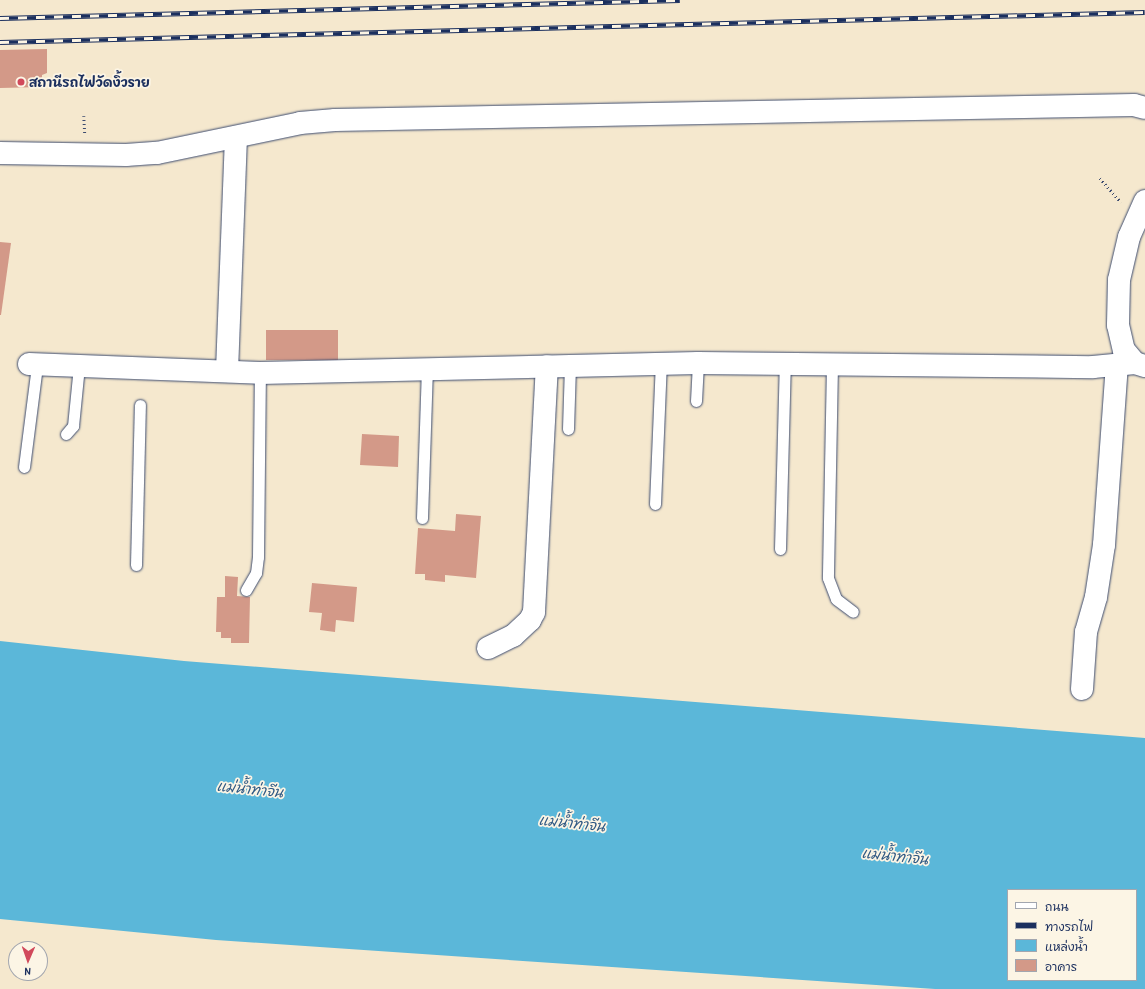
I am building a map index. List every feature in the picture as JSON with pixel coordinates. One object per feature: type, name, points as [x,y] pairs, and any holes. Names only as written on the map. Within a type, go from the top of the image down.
[{"type":"street","points":[[0,153],[126,155],[188,148],[300,124],[335,120],[1134,105],[1145,108]]},
{"type":"street","points":[[227,372],[236,137]]},
{"type":"street","points":[[1082,689],[1086,632],[1096,597],[1132,365],[1120,341],[1118,288],[1129,237],[1142,209]]},
{"type":"street","points":[[33,364],[79,366],[141,374],[227,372],[260,373],[661,363],[785,363],[832,365],[1132,365]]},
{"type":"street","points":[[488,648],[513,636],[530,620],[534,612],[547,366]]},
{"type":"lane","points":[[655,504],[661,363]]},
{"type":"lane","points":[[696,401],[698,363]]},
{"type":"lane","points":[[780,549],[785,363]]},
{"type":"lane","points":[[24,467],[33,364]]},
{"type":"lane","points":[[832,365],[828,578],[836,599],[854,612]]},
{"type":"lane","points":[[66,434],[73,426],[79,366]]},
{"type":"lane","points":[[568,429],[570,366]]},
{"type":"lane","points":[[422,518],[427,369]]},
{"type":"lane","points":[[246,590],[256,573],[258,557],[260,373]]},
{"type":"lane","points":[[136,565],[140,405]]},
{"type":"path","points":[[1100,178],[1107,189],[1142,209]]},
{"type":"water","name":"แม่น้ำท่าจีน","points":[[0,641],[184,661],[1145,738],[1145,989],[935,989],[216,940],[0,919]]},
{"type":"building","points":[[47,49],[47,73],[42,75],[42,87],[0,88],[0,50]]},
{"type":"building","points":[[0,242],[11,243],[1,315],[0,315]]},
{"type":"building","points":[[266,330],[338,330],[338,360],[266,360]]},
{"type":"building","points":[[362,434],[399,436],[398,467],[360,465]]},
{"type":"building","points":[[456,514],[481,516],[476,578],[445,575],[445,582],[425,580],[425,574],[415,574],[418,528],[455,531]]},
{"type":"building","points":[[225,576],[238,577],[237,596],[250,597],[249,643],[231,643],[231,638],[221,638],[221,632],[216,632],[217,597],[225,597]]},
{"type":"building","points":[[312,583],[357,587],[354,622],[336,620],[335,632],[320,630],[322,613],[309,612]]},
{"type":"railway","points":[[0,18],[680,0]]},
{"type":"railway","points":[[0,42],[1145,12]]},
{"type":"place","name":"สถานีรถไฟวัดงิ้วราย","points":[[21,82]]}]
